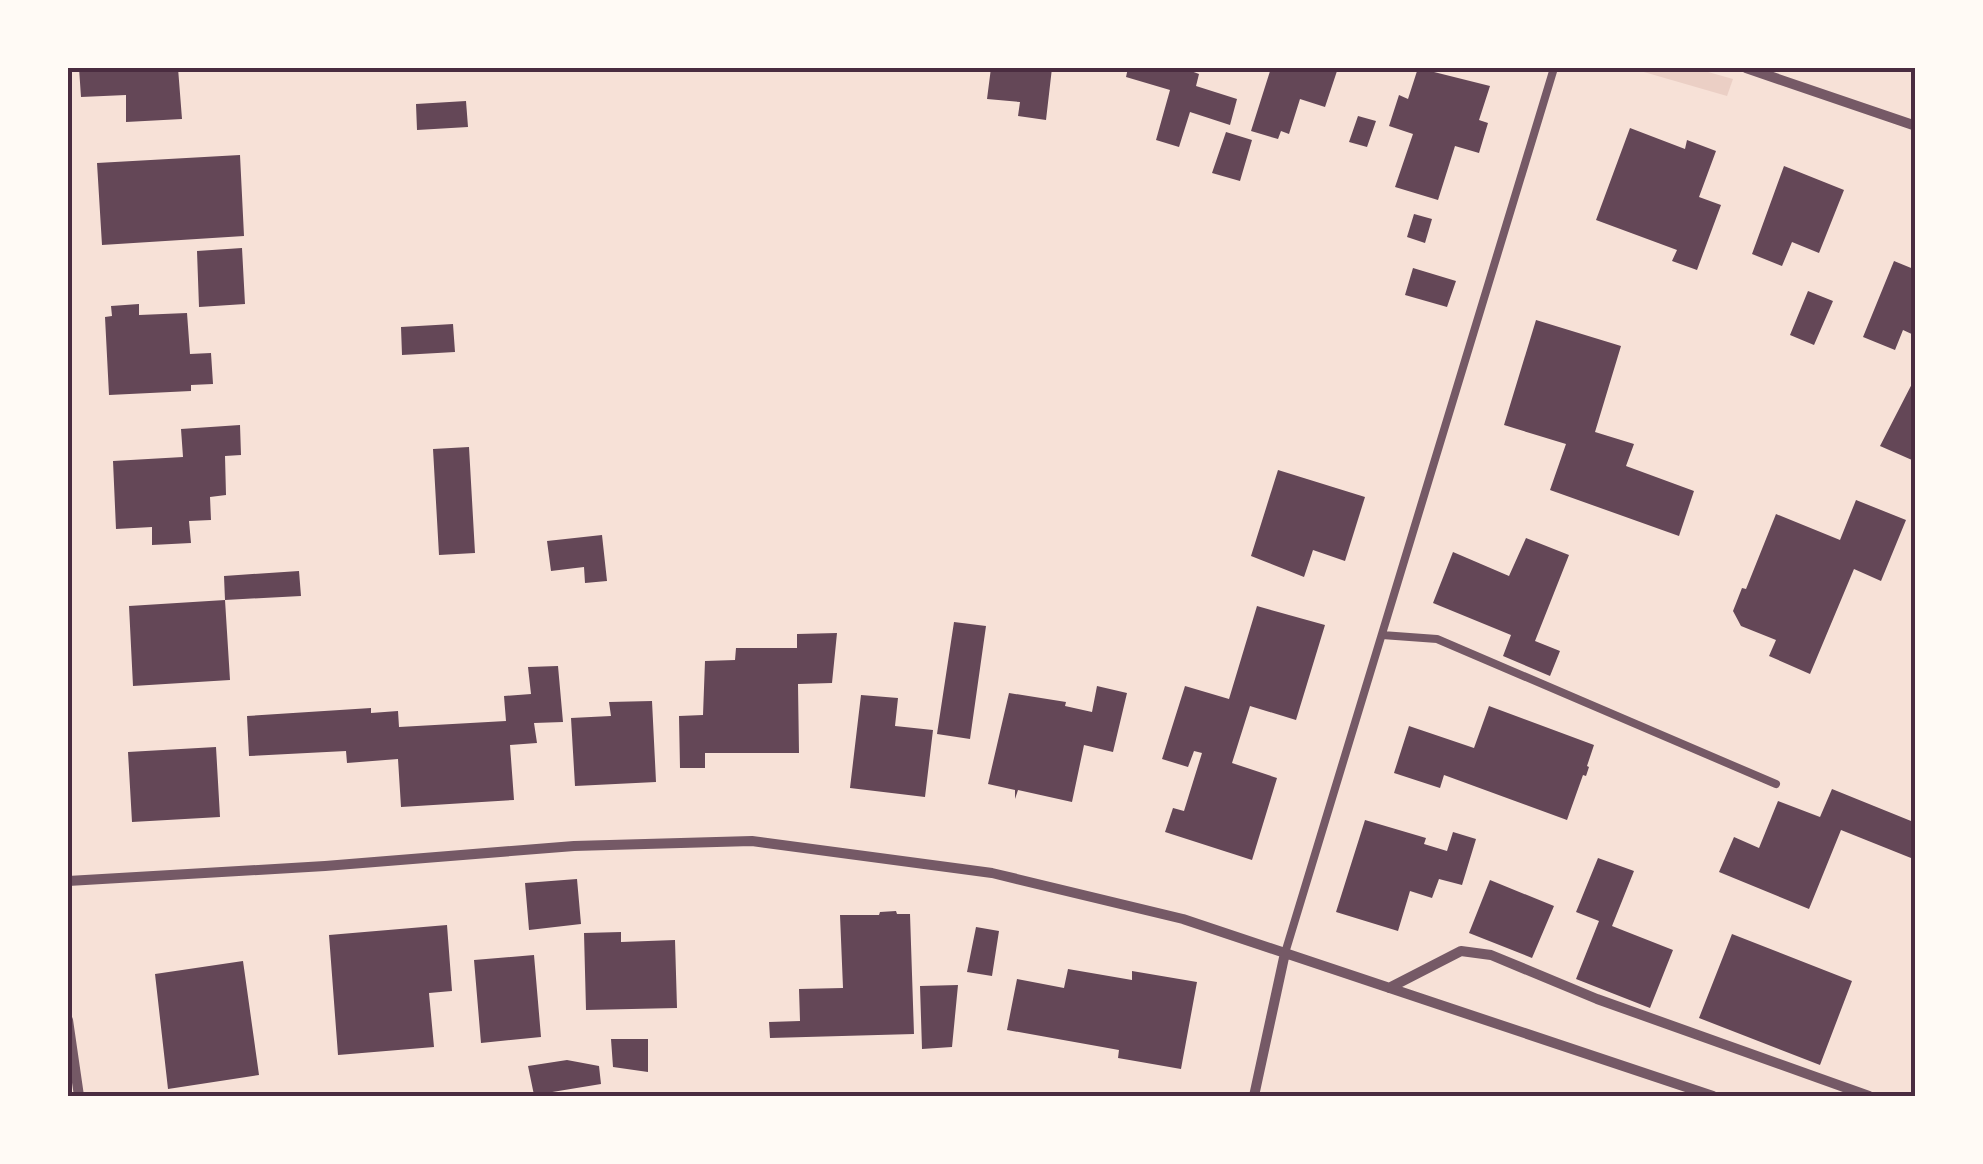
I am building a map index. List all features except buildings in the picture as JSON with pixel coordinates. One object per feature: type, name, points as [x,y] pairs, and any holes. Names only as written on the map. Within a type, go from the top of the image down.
[{"type":"street","points":[[1746,68],[1916,126]]},
{"type":"street","points":[[68,881],[574,846],[752,841],[992,873],[1184,919],[1712,1096]]},
{"type":"street","points":[[1389,988],[1461,951],[1491,956],[1597,1000],[1869,1096]]},
{"type":"street","points":[[1254,1096],[1285,953]]},
{"type":"street","points":[[68,1020],[79,1096]]},
{"type":"lane","points":[[1285,953],[1554,68]]},
{"type":"lane","points":[[1382,634],[1436,639],[1776,784]]},
{"type":"shaded area","points":[[1630,68],[1694,68],[1733,79],[1727,96]]}]
